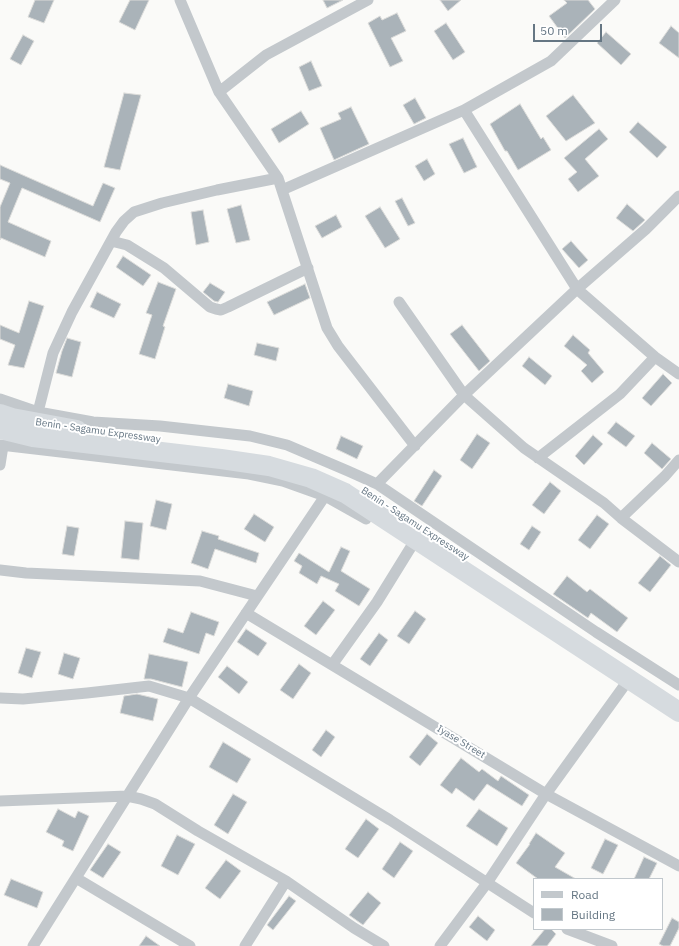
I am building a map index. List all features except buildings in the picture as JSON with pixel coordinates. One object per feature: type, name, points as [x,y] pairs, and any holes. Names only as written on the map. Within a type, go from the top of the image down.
[{"type":"highway","name":"Benin - Sagamu Expressway","points":[[1,407],[12,418],[73,430],[262,453],[301,464],[338,477],[368,492],[679,697]]},
{"type":"highway","points":[[1,440],[33,438],[221,459],[269,466],[311,478],[345,493],[679,712]]},
{"type":"street","points":[[180,0],[219,92],[278,178],[327,328],[338,346],[415,446]]},
{"type":"street","points":[[219,92],[266,55],[368,0]]},
{"type":"street","points":[[282,190],[464,110],[551,61],[615,0]]},
{"type":"street","points":[[464,110],[577,289],[655,357],[679,374]]},
{"type":"street","points":[[38,412],[53,353],[72,312],[111,241],[124,221],[134,212],[162,203],[278,178]]},
{"type":"street","points":[[377,484],[464,395],[577,289],[646,229],[679,196]]},
{"type":"street","points":[[111,241],[127,245],[164,268],[210,307],[221,310],[308,268]]},
{"type":"street","points":[[399,302],[464,395],[524,448],[604,503],[621,518],[679,562]]},
{"type":"street","points":[[538,458],[620,394],[655,357]]},
{"type":"street","points":[[1,407],[93,422],[160,426],[250,436],[287,444],[377,484],[596,632],[679,685]]},
{"type":"street","points":[[0,465],[1,440],[249,474],[283,481],[324,496],[357,512],[679,721]]},
{"type":"street","points":[[621,518],[665,476],[679,460]]},
{"type":"street","points":[[33,946],[189,698],[324,496]]},
{"type":"street","points":[[332,665],[378,602],[411,547]]},
{"type":"street","points":[[0,570],[26,573],[200,582],[257,596]]},
{"type":"street","name":"Iyase Street","points":[[246,613],[546,794],[679,866]]},
{"type":"street","points":[[0,698],[23,699],[149,686],[189,698],[390,820],[533,912]]},
{"type":"street","points":[[440,946],[487,883],[546,794],[624,686]]},
{"type":"street","points":[[0,801],[127,796],[155,804],[198,831],[286,881],[354,928],[384,946]]},
{"type":"street","points":[[76,878],[190,946]]},
{"type":"street","points":[[245,946],[286,881]]},
{"type":"street","points":[[570,930],[612,946]]}]
